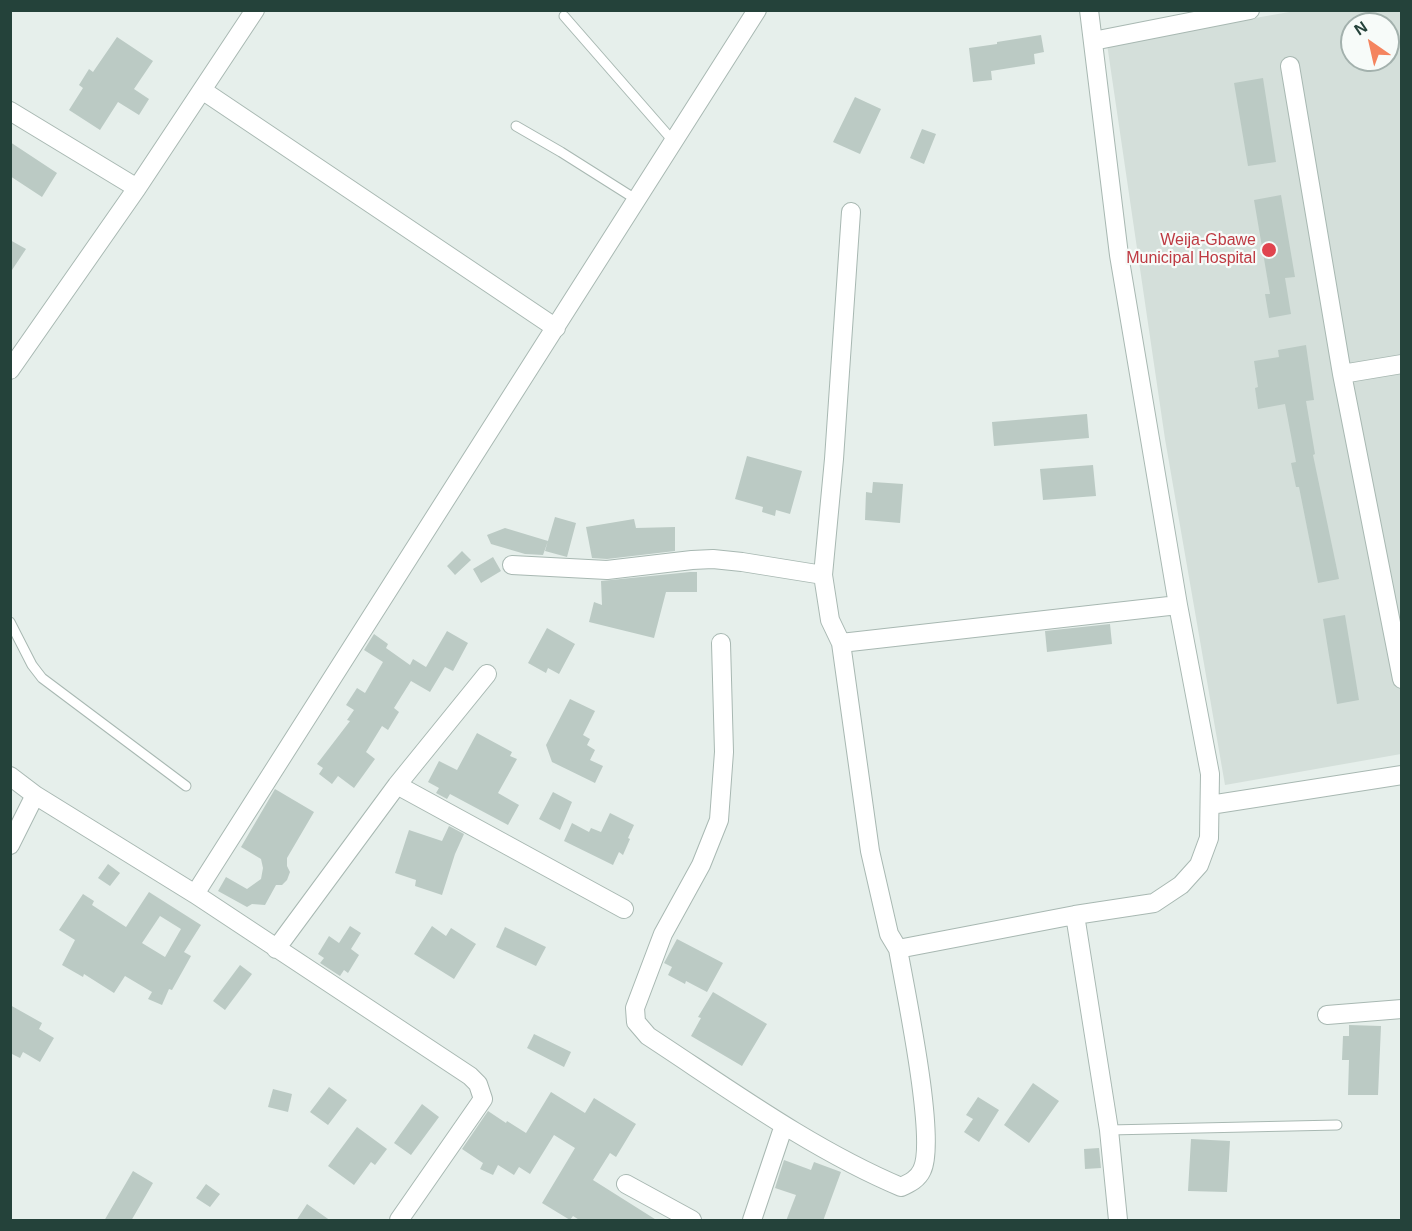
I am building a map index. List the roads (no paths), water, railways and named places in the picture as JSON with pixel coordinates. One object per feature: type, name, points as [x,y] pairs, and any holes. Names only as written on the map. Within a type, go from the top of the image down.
[{"type":"street","points":[[10,370],[137,188],[255,10]]},
{"type":"street","points":[[195,894],[757,10]]},
{"type":"street","points":[[898,949],[1075,915],[1154,903],[1182,885],[1200,865],[1209,838],[1210,774],[1178,605],[1119,255],[1089,10]]},
{"type":"street","points":[[1093,41],[1250,10]]},
{"type":"street","points":[[1290,66],[1342,374],[1401,679]]},
{"type":"street","points":[[202,90],[556,328]]},
{"type":"street","points":[[10,111],[137,188]]},
{"type":"street","points":[[722,643],[724,752],[719,820],[701,864],[663,934],[635,1008],[636,1022],[648,1036],[784,1125],[881,1179],[901,1187],[914,1181],[923,1169],[926,1141],[923,1105],[898,949],[889,934],[870,851],[841,643],[830,620],[823,575],[834,459],[851,212]]},
{"type":"street","points":[[1342,374],[1401,364]]},
{"type":"street","points":[[512,565],[607,570],[713,559],[742,561],[823,575]]},
{"type":"street","points":[[841,643],[1178,605]]},
{"type":"street","points":[[276,949],[397,785],[487,674]]},
{"type":"street","points":[[1210,805],[1401,775]]},
{"type":"street","points":[[10,776],[35,795],[195,894],[470,1076],[478,1084],[483,1099],[399,1221]]},
{"type":"street","points":[[397,785],[624,909]]},
{"type":"street","points":[[10,845],[35,795]]},
{"type":"street","points":[[1075,915],[1109,1130],[1118,1221]]},
{"type":"street","points":[[1327,1015],[1401,1009]]},
{"type":"street","points":[[752,1221],[784,1125]]},
{"type":"street","points":[[626,1184],[692,1221]]},
{"type":"lane","points":[[564,16],[674,141]]},
{"type":"lane","points":[[516,126],[637,200]]},
{"type":"lane","points":[[10,622],[32,665],[42,678],[186,786]]},
{"type":"lane","points":[[1109,1130],[1337,1125]]},
{"type":"place","name":"Weija-Gbawe Municipal Hospital","points":[[1269,250]]}]
